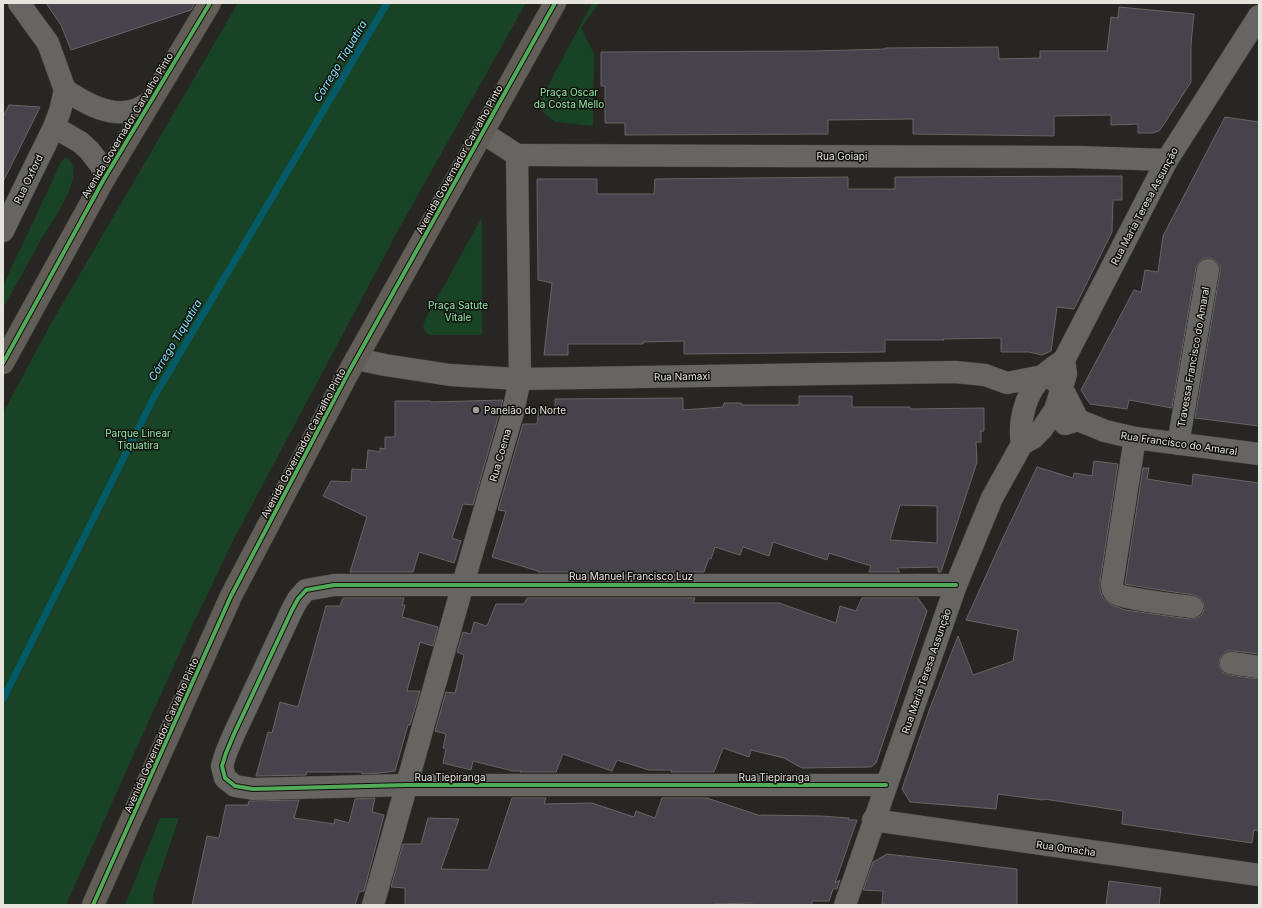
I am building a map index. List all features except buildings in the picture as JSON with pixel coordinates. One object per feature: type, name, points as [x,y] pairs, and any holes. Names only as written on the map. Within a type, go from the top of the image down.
[{"type":"main road","name":"Avenida Governador Carvalho Pinto","points":[[3,362],[104,179],[210,3]]},
{"type":"main road","name":"Avenida Governador Carvalho Pinto","points":[[93,905],[231,596],[356,359],[555,3]]},
{"type":"street","points":[[19,3],[48,43],[65,90],[96,107],[119,112],[135,110],[149,103]]},
{"type":"street","name":"Rua Maria Teresa Assunção","points":[[1022,444],[1020,434],[1029,397],[1043,376],[1052,367],[1064,360],[1167,160],[1252,39],[1259,16]]},
{"type":"street","name":"Rua Oxford","points":[[3,231],[54,127],[65,90]]},
{"type":"street","points":[[54,127],[80,142],[90,150],[102,167],[104,179]]},
{"type":"street","points":[[483,133],[517,155]]},
{"type":"street","name":"Rua Goiapi","points":[[517,155],[1068,156],[1167,160]]},
{"type":"street","name":"Rua Coema","points":[[373,905],[513,412],[520,379],[517,155]]},
{"type":"street","name":"Travessa Francisco do Amaral","points":[[1178,444],[1208,270]]},
{"type":"street","name":"Rua Namaxi","points":[[356,359],[450,375],[520,379],[955,372],[985,375],[1007,384]]},
{"type":"street","name":"Rua Maria Teresa Assunção","points":[[845,905],[873,820],[956,584],[992,498],[1022,444],[1033,438],[1042,429],[1055,410],[1066,374],[1064,360]]},
{"type":"street","points":[[1043,376],[1055,381],[1062,388],[1078,420],[1042,429],[1031,427],[1022,421],[1007,384],[1043,376]]},
{"type":"street","name":"Rua Francisco do Amaral","points":[[1078,420],[1105,431],[1135,438],[1259,454]]},
{"type":"street","points":[[1135,438],[1112,584],[1113,589],[1115,593],[1129,597],[1192,607]]},
{"type":"street","name":"Rua Manuel Francisco Luz","points":[[306,590],[334,585],[956,584]]},
{"type":"street","name":"Rua Tiepiranga","points":[[306,590],[298,599],[292,610],[226,753],[222,766],[225,778],[235,786],[253,789],[406,785],[886,785]]},
{"type":"street","points":[[1231,663],[1259,667]]},
{"type":"street","name":"Rua Omacha","points":[[873,820],[1259,875]]},
{"type":"green space","name":"Parque Linear Tiquatira","points":[[238,3],[526,3],[401,225],[235,537],[184,643],[66,905],[3,905],[3,413],[49,327]]},
{"type":"green space","name":"Praça Oscar da Costa Mello","points":[[592,3],[599,3],[581,28],[594,54],[593,126],[555,122],[543,112],[541,99]]},
{"type":"green space","points":[[65,157],[71,162],[74,172],[71,186],[59,210],[3,308],[3,286],[61,162]]},
{"type":"green space","name":"Praça Satute Vitale","points":[[482,217],[482,335],[430,335],[424,329],[425,320]]},
{"type":"green space","points":[[160,818],[179,818],[153,894],[154,905],[125,905]]},
{"type":"waterway","name":"Córrego Tiquatira","points":[[3,699],[154,397],[387,3]]},
{"type":"cycle path","points":[[3,363],[104,179],[210,3]]},
{"type":"cycle path","points":[[93,905],[231,596],[346,377],[555,3]]},
{"type":"cycle path","points":[[886,785],[406,785],[253,789],[235,786],[225,778],[222,766],[234,734],[292,610],[298,599],[306,590],[334,585],[956,585]]},
{"type":"place","name":"Panelão do Norte","points":[[476,410]]}]
